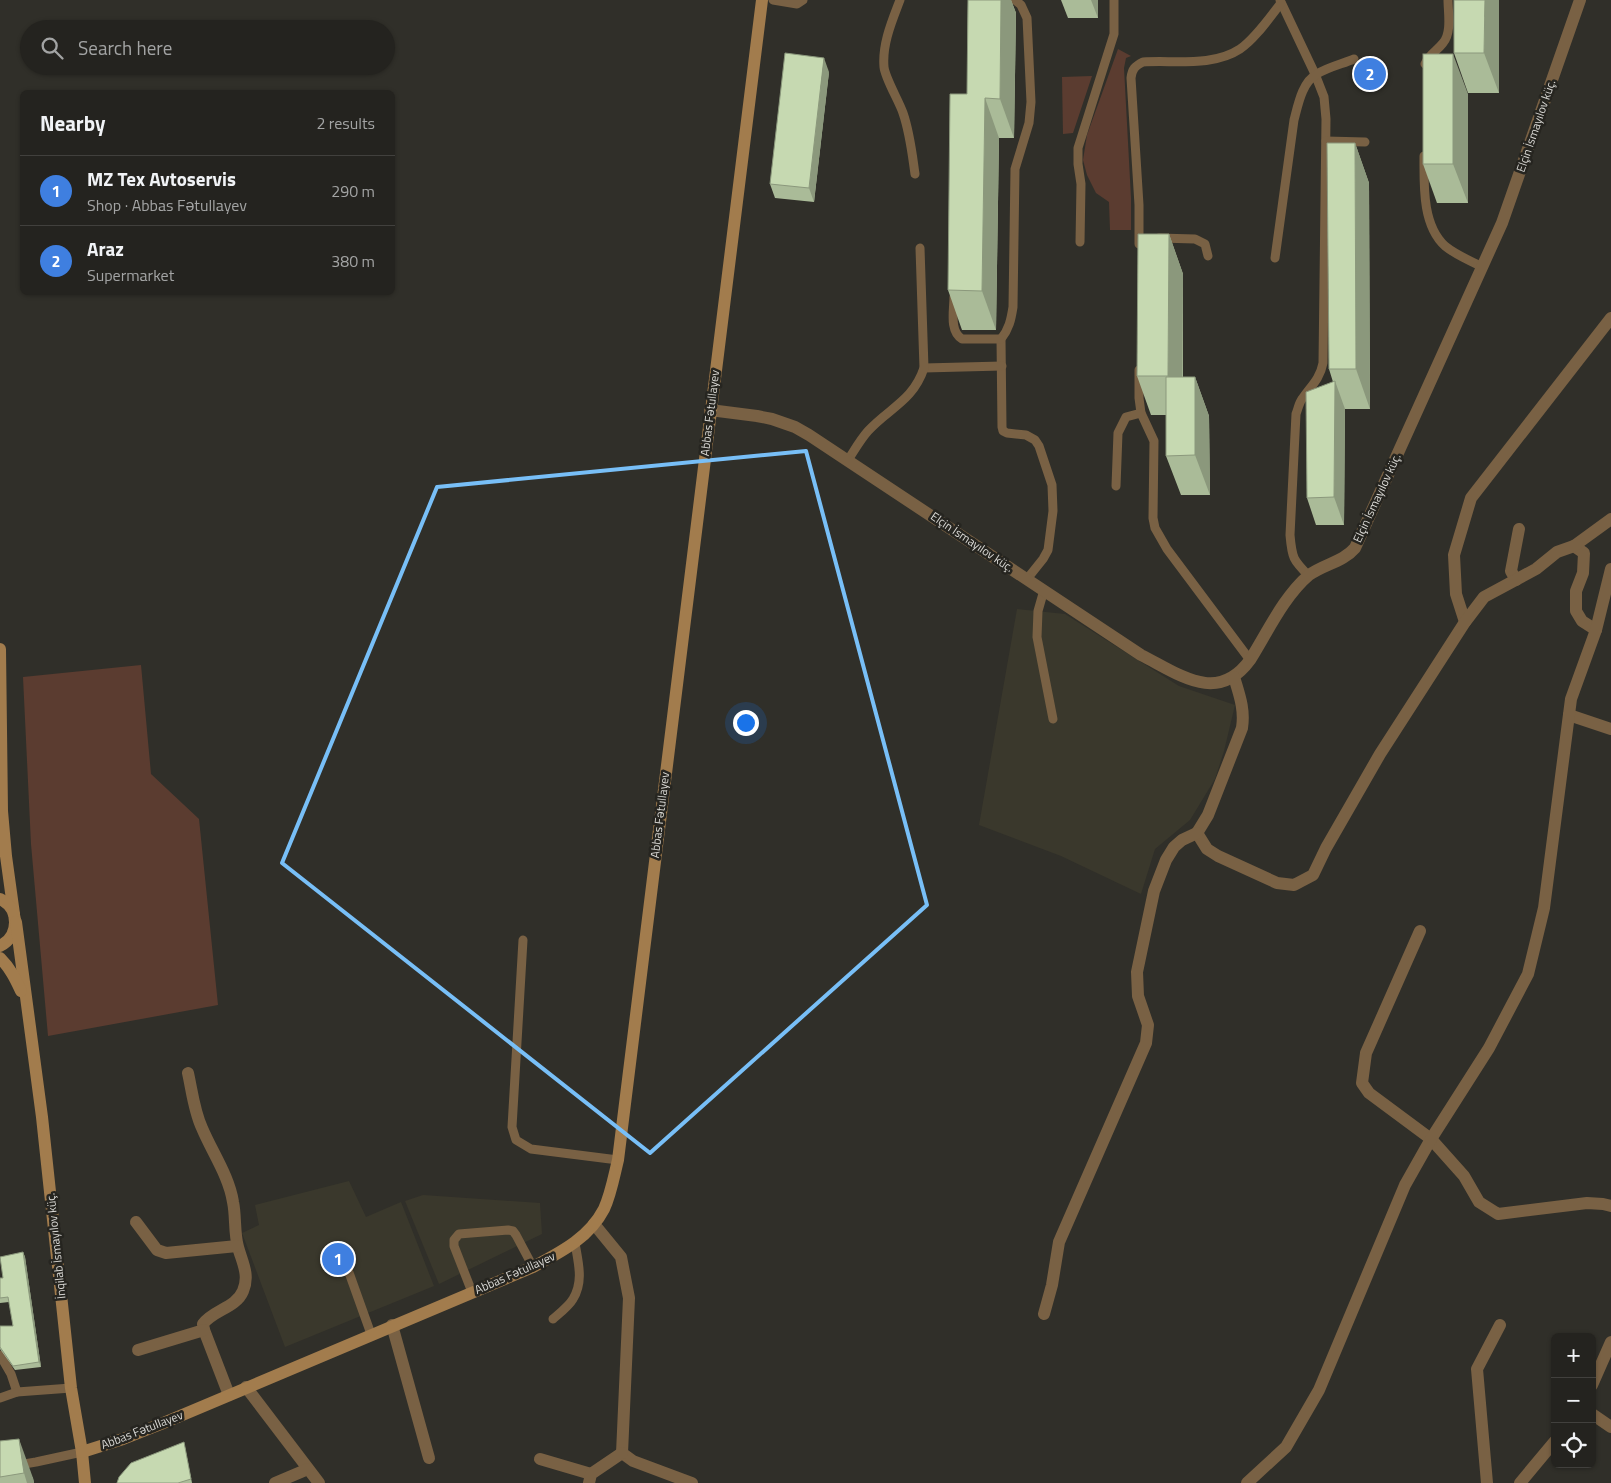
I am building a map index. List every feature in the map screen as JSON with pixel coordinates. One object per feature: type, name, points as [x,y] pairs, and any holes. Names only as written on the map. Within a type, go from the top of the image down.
[{"type":"main road","name":"Abbas Fətullayev","points":[[82,1452],[123,1440],[533,1267],[574,1243],[594,1224],[604,1208],[618,1160],[762,0]]},
{"type":"main road","points":[[0,649],[2,811],[6,856],[28,1010]]},
{"type":"main road","points":[[0,899],[10,907],[15,918],[14,931],[10,939],[0,946]]},
{"type":"main road","points":[[0,958],[15,978],[28,1010]]},
{"type":"main road","name":"İnqilab İsmayılov küç.","points":[[28,1010],[42,1117],[71,1388],[82,1452],[85,1483]]},
{"type":"street","name":"Elçin İsmayılov küç.","points":[[710,410],[757,416],[795,427],[848,460],[1141,655],[1202,684],[1216,684],[1234,677],[1244,669],[1293,592],[1309,576],[1322,567],[1340,560],[1354,548],[1502,223],[1580,0]]},
{"type":"street","points":[[1465,622],[1456,594],[1454,555],[1471,498],[1611,318]]},
{"type":"street","points":[[1197,833],[1207,848],[1218,856],[1277,883],[1294,885],[1314,875],[1326,848],[1380,754],[1465,622],[1484,596],[1536,569],[1557,552],[1574,546],[1611,518]]},
{"type":"street","points":[[1516,580],[1511,571],[1519,530]]},
{"type":"street","points":[[1574,546],[1584,553],[1583,574],[1576,591],[1576,612],[1582,621],[1596,630]]},
{"type":"street","points":[[1247,1483],[1286,1447],[1319,1390],[1405,1185],[1431,1139],[1489,1048],[1528,974],[1544,908],[1571,699],[1596,630],[1611,570]]},
{"type":"street","points":[[1044,1314],[1052,1285],[1059,1242],[1146,1043],[1148,1024],[1138,996],[1136,972],[1154,891],[1166,860],[1174,847],[1182,840],[1197,833],[1208,816],[1242,728],[1243,706],[1234,677]]},
{"type":"street","points":[[1569,715],[1611,729]]},
{"type":"street","points":[[1420,931],[1366,1053],[1362,1083],[1368,1093],[1431,1139],[1464,1176],[1479,1202],[1498,1214],[1587,1203],[1611,1206]]},
{"type":"street","points":[[188,1073],[201,1127],[228,1183],[234,1202],[237,1246],[244,1264],[246,1279],[243,1292],[234,1302],[208,1317],[203,1324],[229,1395]]},
{"type":"street","points":[[136,1222],[157,1250],[166,1254],[237,1246]]},
{"type":"street","points":[[540,1459],[590,1478],[622,1452],[629,1298],[621,1257],[594,1224]]},
{"type":"street","points":[[392,1325],[429,1458]]},
{"type":"street","points":[[1487,1483],[1477,1369],[1500,1325]]},
{"type":"street","points":[[138,1350],[204,1330]]},
{"type":"street","points":[[1595,1378],[1611,1342]]},
{"type":"street","points":[[246,1387],[320,1483]]},
{"type":"street","points":[[1596,1417],[1611,1427]]},
{"type":"street","points":[[1520,1483],[1551,1446]]},
{"type":"street","points":[[622,1452],[633,1461],[692,1483]]},
{"type":"street","points":[[275,1483],[308,1468]]},
{"type":"lane","points":[[773,0],[796,4],[803,0]]},
{"type":"lane","points":[[900,0],[891,23],[885,48],[884,68],[904,114],[911,141],[915,174]]},
{"type":"lane","points":[[1014,0],[1021,5],[1027,18],[1030,116],[1015,169],[1012,320],[1008,330],[1001,339],[1003,431],[1026,435],[1035,440],[1039,446],[1052,485],[1054,500],[1048,550],[1027,580]]},
{"type":"lane","points":[[1080,242],[1082,207],[1078,148],[1114,34],[1114,0]]},
{"type":"lane","points":[[1424,76],[1424,67],[1428,57],[1447,37],[1448,0]]},
{"type":"lane","points":[[1139,257],[1132,70],[1142,62],[1214,60],[1227,55],[1241,48],[1281,1],[1316,74],[1324,97],[1326,119],[1323,363],[1322,372],[1317,382],[1300,400],[1296,414],[1290,536],[1295,562],[1309,576]]},
{"type":"lane","points":[[1275,258],[1294,120],[1301,97],[1307,84],[1316,74],[1354,59]]},
{"type":"lane","points":[[1326,141],[1365,142]]},
{"type":"lane","points":[[1424,144],[1425,191],[1428,217],[1434,232],[1445,246],[1465,259],[1483,267]]},
{"type":"lane","points":[[1139,238],[1196,239],[1205,244],[1208,256]]},
{"type":"lane","points":[[848,460],[868,432],[908,396],[916,386],[924,368],[920,248]]},
{"type":"lane","points":[[954,292],[954,329],[957,336],[962,339],[1001,339]]},
{"type":"lane","points":[[1139,360],[1138,398],[1141,413],[1154,442],[1153,518],[1155,528],[1167,549],[1250,660]]},
{"type":"lane","points":[[924,368],[1002,366]]},
{"type":"lane","points":[[1116,486],[1118,433],[1120,426],[1126,417],[1141,413]]},
{"type":"lane","points":[[1044,590],[1038,611],[1037,637],[1053,719]]},
{"type":"lane","points":[[523,940],[512,1127],[516,1140],[531,1149],[618,1160]]},
{"type":"lane","points":[[472,1292],[454,1246],[454,1240],[459,1234],[513,1231],[533,1267]]},
{"type":"lane","points":[[553,1319],[574,1298],[580,1282],[574,1243]]},
{"type":"lane","points":[[347,1267],[371,1334]]},
{"type":"lane","points":[[0,1355],[11,1374],[17,1392]]},
{"type":"lane","points":[[0,1398],[17,1392],[71,1388]]},
{"type":"lane","points":[[0,1468],[82,1452]]},
{"type":"highlighted area","points":[[806,451],[927,905],[650,1153],[282,863],[437,487]]},
{"type":"shaded area","points":[[1118,49],[1131,56],[1126,58],[1124,68],[1131,230],[1110,230],[1109,202],[1096,193],[1087,175],[1083,160],[1087,135]]},
{"type":"shaded area","points":[[1092,76],[1073,133],[1063,134],[1062,77]]},
{"type":"shaded area","points":[[1017,609],[1065,614],[1179,686],[1235,705],[1215,779],[1190,820],[1155,849],[1141,894],[1061,856],[979,825]]},
{"type":"shaded area","points":[[141,665],[151,774],[199,819],[218,1005],[48,1036],[31,844],[23,677]]},
{"type":"shaded area","points":[[349,1181],[366,1217],[401,1202],[434,1286],[285,1347],[242,1233],[259,1225],[255,1205]]},
{"type":"shaded area","points":[[423,1195],[540,1203],[542,1234],[439,1284],[405,1201]]},
{"type":"building","points":[[968,0],[1001,0],[1000,99],[985,98],[982,291],[948,290],[950,94],[967,94]]},
{"type":"building","points":[[1454,0],[1485,0],[1484,53],[1454,53]]},
{"type":"building","points":[[785,53],[824,58],[809,188],[770,184]]},
{"type":"building","points":[[1423,54],[1453,54],[1453,164],[1423,164]]},
{"type":"building","points":[[1327,143],[1355,143],[1356,369],[1329,369]]},
{"type":"building","points":[[1138,234],[1169,234],[1168,376],[1137,376]]},
{"type":"building","points":[[1166,377],[1195,377],[1195,455],[1166,456]]},
{"type":"building","points":[[1335,381],[1334,497],[1307,498],[1306,392]]},
{"type":"building","points":[[23,1252],[39,1362],[13,1366],[0,1347],[0,1326],[13,1326],[8,1297],[0,1298],[0,1278],[3,1278],[0,1257]]},
{"type":"building","points":[[19,1439],[24,1473],[0,1477],[0,1441]]},
{"type":"building","points":[[184,1442],[191,1479],[178,1483],[117,1483],[119,1477],[131,1463]]},
{"type":"place","name":"Araz","points":[[1370,74]]},
{"type":"place","name":"MZ Tex Avtoservis","points":[[338,1259]]}]
